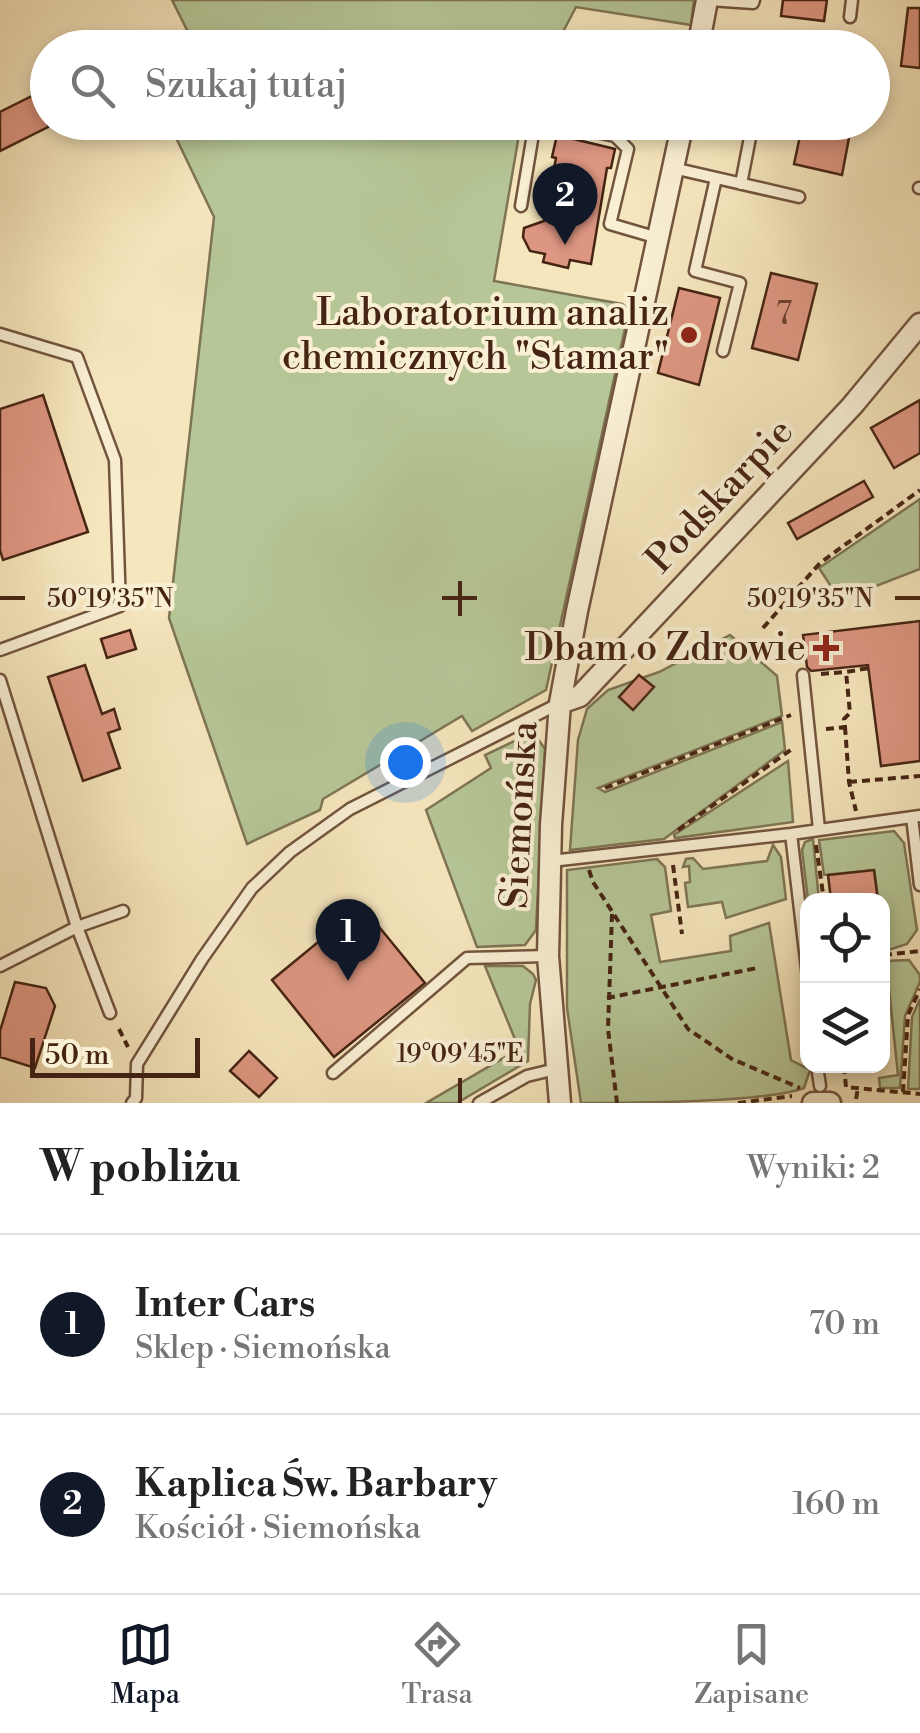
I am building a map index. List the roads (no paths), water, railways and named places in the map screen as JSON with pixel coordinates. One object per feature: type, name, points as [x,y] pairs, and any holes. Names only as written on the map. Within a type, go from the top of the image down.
[{"type":"street","points":[[702,30],[708,0]]},
{"type":"street","name":"Siemońska","points":[[560,1103],[548,956],[560,703],[679,140]]},
{"type":"street","name":"Podskarpie","points":[[560,703],[580,696],[596,680],[852,406],[920,324]]},
{"type":"lane","points":[[708,0],[753,4],[754,0]]},
{"type":"lane","points":[[850,17],[852,0]]},
{"type":"lane","points":[[521,206],[532,140]]},
{"type":"lane","points":[[618,140],[628,150],[610,224],[658,238]]},
{"type":"lane","points":[[741,184],[750,140]]},
{"type":"lane","points":[[674,168],[799,197]]},
{"type":"lane","points":[[716,178],[695,271],[740,283],[724,351]]},
{"type":"lane","points":[[0,334],[77,357],[115,460],[120,606],[0,650]]},
{"type":"lane","points":[[803,675],[817,830]]},
{"type":"lane","points":[[0,680],[78,927],[110,1013]]},
{"type":"lane","points":[[138,1101],[136,1064],[202,958],[252,888],[290,852],[350,809],[560,703]]},
{"type":"lane","points":[[550,861],[916,816],[920,886]]},
{"type":"lane","points":[[792,834],[800,906]]},
{"type":"lane","points":[[0,966],[78,927],[122,911]]},
{"type":"lane","points":[[333,1073],[467,958],[548,956]]},
{"type":"lane","points":[[479,1103],[527,1076],[556,1070]]},
{"type":"place","name":"Kaplica Św. Barbary","points":[[565,245]]},
{"type":"place","name":"Laboratorium analiz chemicznych \"Stamar\"","points":[[689,335]]},
{"type":"place","name":"Dbam o Zdrowie","points":[[826,648]]},
{"type":"place","name":"Inter Cars","points":[[348,981]]}]
